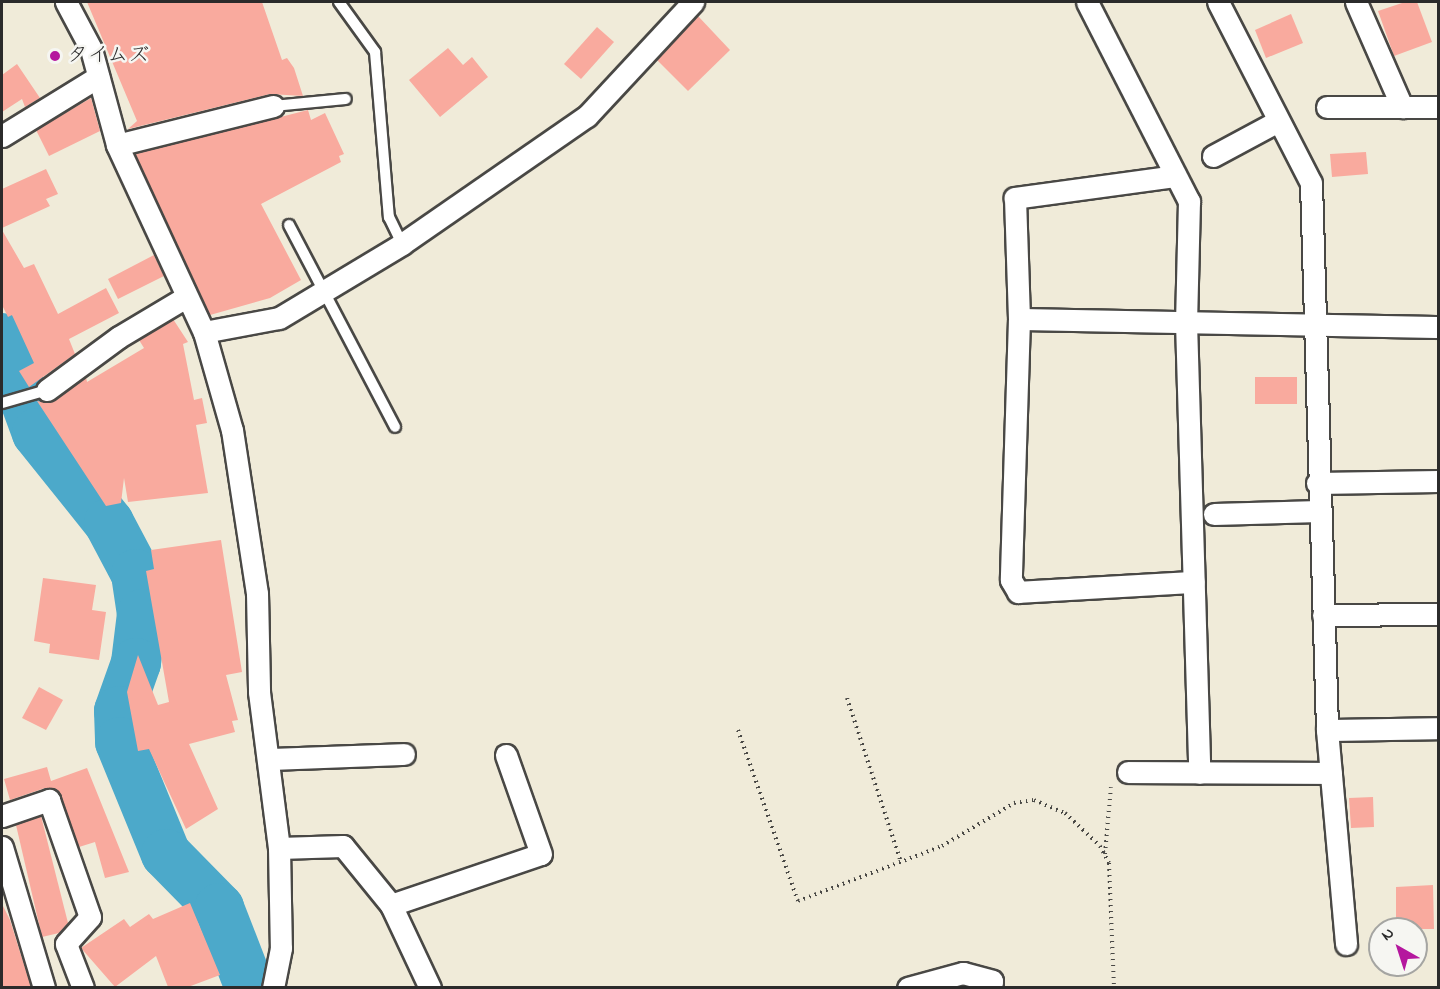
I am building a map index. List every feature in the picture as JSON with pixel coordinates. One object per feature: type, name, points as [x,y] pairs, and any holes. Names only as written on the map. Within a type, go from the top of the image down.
[{"type":"street","points":[[204,332],[279,318],[402,244],[586,116],[693,2]]},
{"type":"street","points":[[1087,2],[1189,201],[1186,322],[1202,514],[1194,582],[1199,773]]},
{"type":"street","points":[[1218,2],[1311,183],[1311,324],[1327,730],[1346,944]]},
{"type":"street","points":[[1356,2],[1402,107]]},
{"type":"street","points":[[69,3],[98,77],[117,145],[204,332],[232,430],[254,570],[268,759],[279,848],[281,948],[273,987]]},
{"type":"street","points":[[2,136],[98,77]]},
{"type":"street","points":[[117,145],[273,106]]},
{"type":"street","points":[[1327,107],[1438,107]]},
{"type":"street","points":[[1213,156],[1278,121]]},
{"type":"street","points":[[1175,176],[1015,198],[1019,319],[1011,580],[1018,592],[1194,582]]},
{"type":"street","points":[[47,390],[119,337],[186,297]]},
{"type":"street","points":[[1019,319],[1438,327]]},
{"type":"street","points":[[1317,483],[1438,481]]},
{"type":"street","points":[[1202,514],[1318,511]]},
{"type":"street","points":[[1323,615],[1438,614]]},
{"type":"street","points":[[1327,730],[1438,728]]},
{"type":"street","points":[[268,759],[404,754]]},
{"type":"street","points":[[391,905],[541,854],[506,755]]},
{"type":"street","points":[[1128,772],[1331,773]]},
{"type":"street","points":[[2,816],[49,800],[90,916],[66,944],[83,987]]},
{"type":"street","points":[[279,848],[343,846],[391,905],[430,987]]},
{"type":"street","points":[[2,847],[44,987]]},
{"type":"street","points":[[908,987],[963,973],[992,981],[991,987]]},
{"type":"lane","points":[[339,2],[375,52],[389,217],[402,244]]},
{"type":"lane","points":[[368,87],[378,81]]},
{"type":"lane","points":[[273,106],[346,99]]},
{"type":"lane","points":[[289,225],[395,427]]},
{"type":"lane","points":[[2,403],[13,402],[47,390]]},
{"type":"path","points":[[846,698],[901,862]]},
{"type":"path","points":[[738,730],[798,901],[942,846],[995,811],[1034,800],[1065,813],[1105,855]]},
{"type":"path","points":[[1114,987],[1113,886],[1105,855],[1109,789],[1128,772]]},
{"type":"building","points":[[87,2],[262,2],[282,60],[287,58],[294,68],[303,96],[270,94],[128,129],[137,121]]},
{"type":"building","points":[[1405,2],[1417,2],[1432,42],[1394,56],[1378,11]]},
{"type":"building","points":[[1291,14],[1303,43],[1266,58],[1255,30]]},
{"type":"building","points":[[698,16],[730,50],[688,91],[657,60]]},
{"type":"building","points":[[597,27],[614,42],[581,79],[564,64]]},
{"type":"building","points":[[448,48],[463,65],[472,57],[488,77],[440,117],[409,80]]},
{"type":"building","points":[[17,64],[40,98],[25,107],[22,99],[2,112],[2,75]]},
{"type":"building","points":[[91,98],[100,131],[49,156],[36,130]]},
{"type":"building","points":[[308,110],[311,120],[325,113],[344,154],[339,156],[341,162],[261,204],[301,280],[270,298],[210,315],[135,154]]},
{"type":"building","points":[[1366,152],[1368,174],[1332,177],[1330,154]]},
{"type":"building","points":[[46,169],[58,194],[46,199],[50,206],[2,228],[2,189]]},
{"type":"building","points":[[2,230],[24,268],[34,264],[58,314],[106,288],[119,313],[69,339],[75,354],[29,387],[19,371],[34,363],[12,315],[8,317],[2,305]]},
{"type":"building","points":[[154,255],[164,276],[118,299],[108,279]]},
{"type":"building","points":[[173,319],[188,342],[183,344],[194,400],[202,398],[207,423],[196,425],[208,493],[128,502],[124,478],[121,503],[106,506],[37,401],[49,403],[86,377],[87,382],[144,348],[139,340]]},
{"type":"building","points":[[1255,377],[1297,377],[1297,404],[1255,404]]},
{"type":"building","points":[[221,540],[242,672],[226,675],[238,720],[232,721],[235,732],[189,744],[218,809],[186,829],[149,749],[138,751],[127,692],[138,655],[158,705],[169,702],[146,571],[154,569],[151,550]]},
{"type":"building","points":[[43,578],[96,585],[92,610],[106,612],[99,660],[49,653],[50,644],[34,641]]},
{"type":"building","points":[[39,687],[63,700],[46,730],[22,718]]},
{"type":"building","points":[[47,767],[51,781],[87,768],[129,872],[105,878],[95,842],[79,847],[57,790],[45,788],[10,800],[4,779]]},
{"type":"building","points":[[1373,797],[1374,827],[1351,828],[1349,798]]},
{"type":"building","points":[[41,816],[68,923],[59,933],[42,937],[16,825]]},
{"type":"building","points":[[1433,885],[1434,929],[1428,929],[1428,917],[1396,917],[1396,887]]},
{"type":"building","points":[[190,903],[220,975],[188,987],[168,987],[156,956],[115,987],[81,948],[124,919],[130,927],[149,914],[153,919]]},
{"type":"building","points":[[2,904],[10,920],[31,987],[2,987]]},
{"type":"waterway","points":[[2,338],[37,433],[109,523],[136,574],[142,614],[136,663],[119,711],[120,742],[166,854],[219,908],[250,988]]},
{"type":"place","name":"タイムズ","points":[[55,56]]}]
